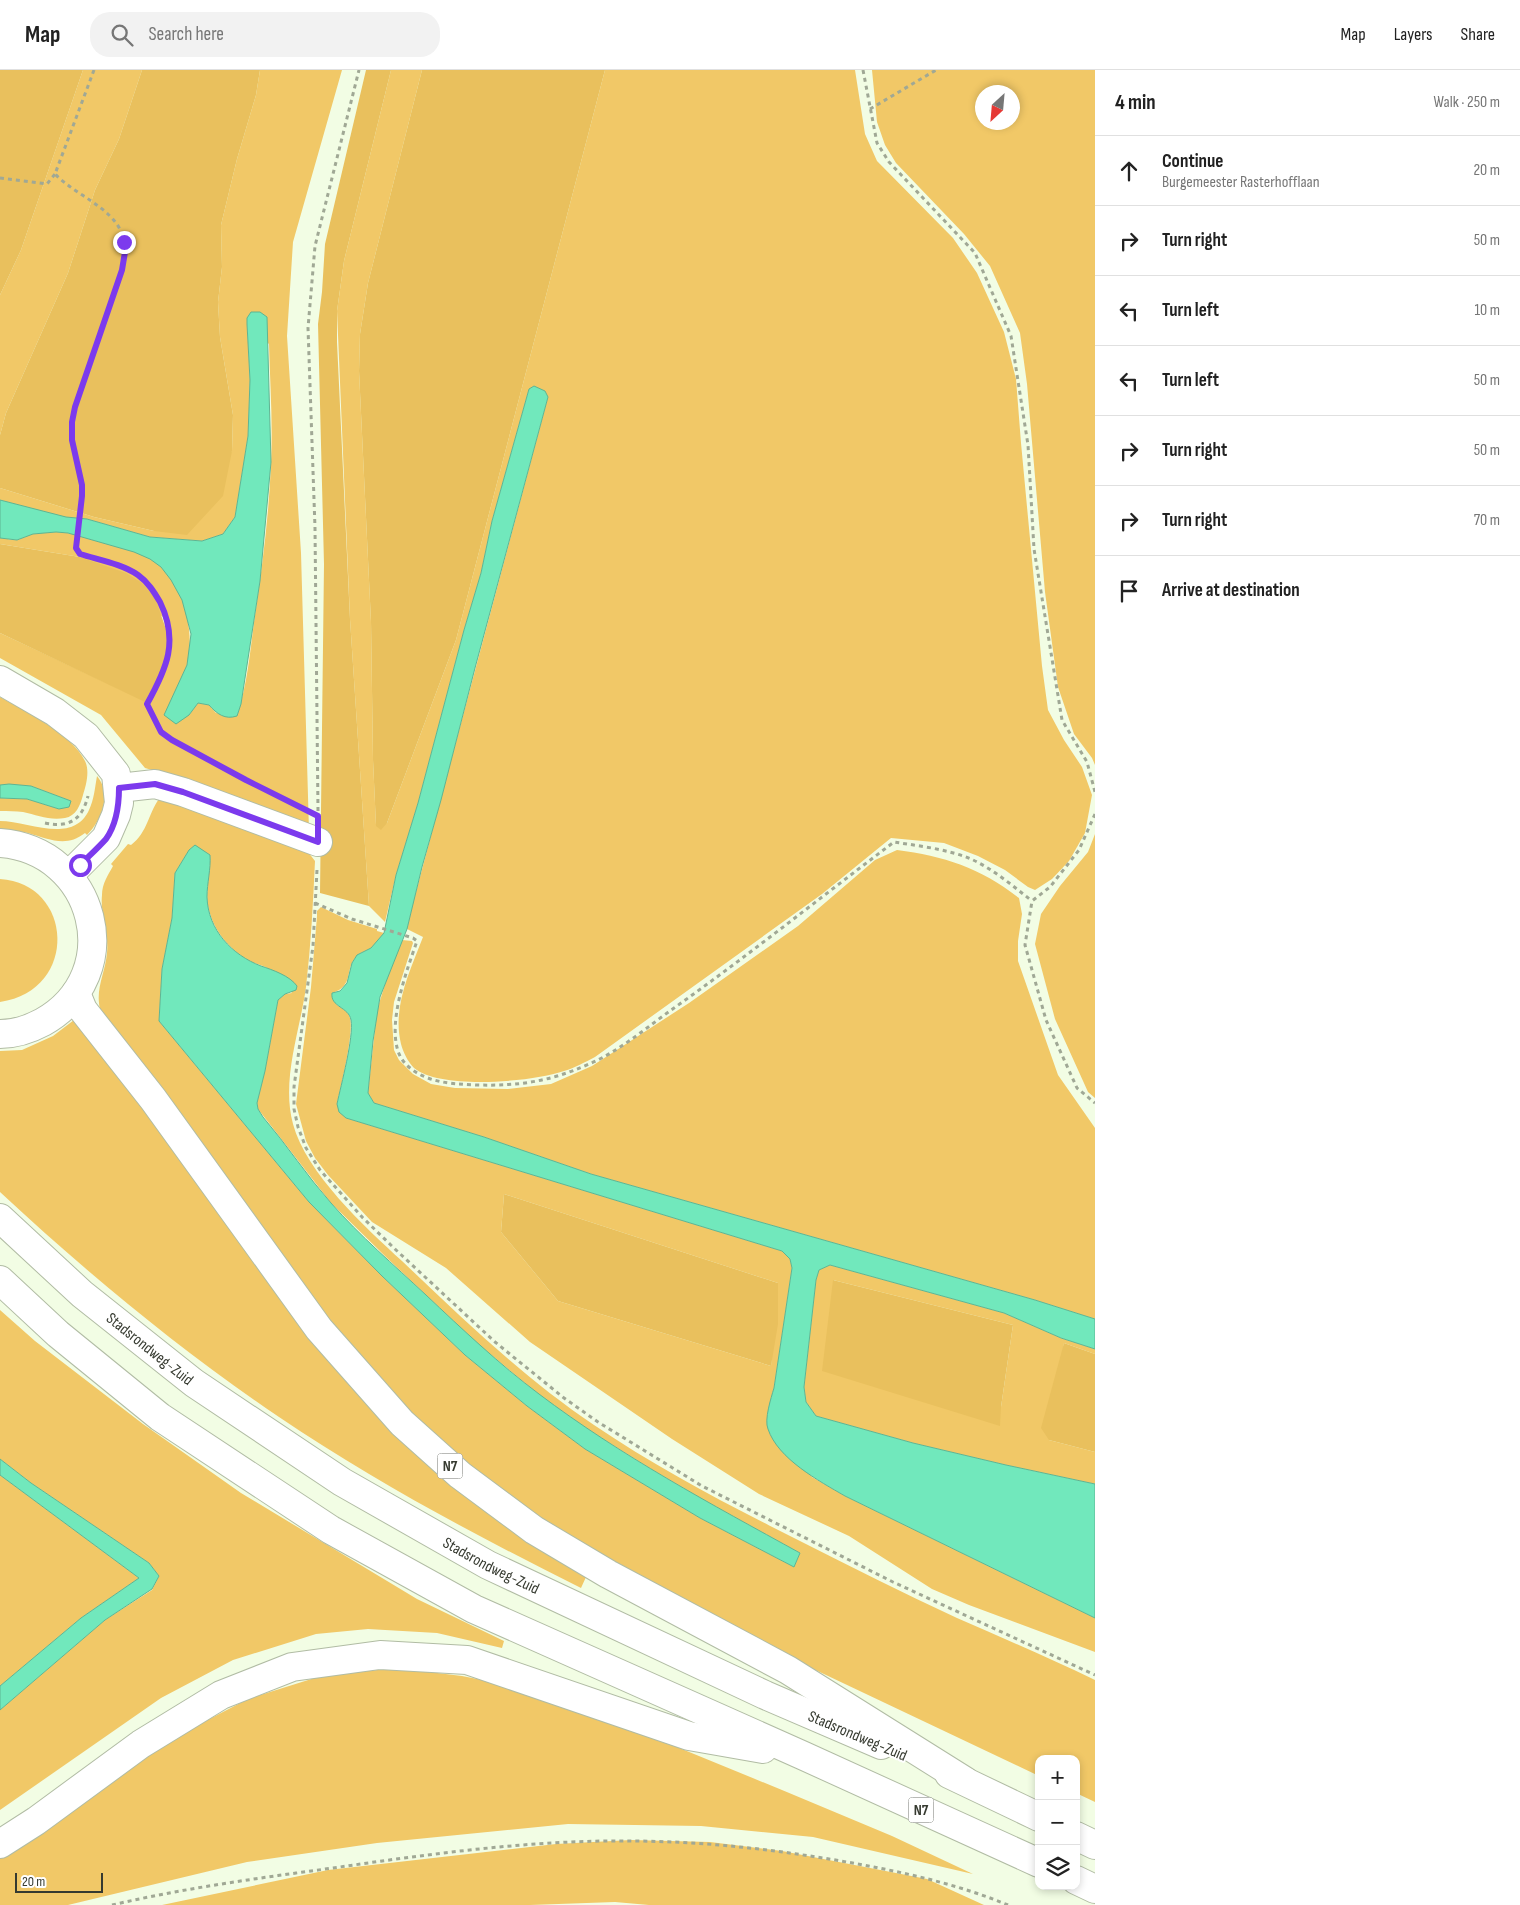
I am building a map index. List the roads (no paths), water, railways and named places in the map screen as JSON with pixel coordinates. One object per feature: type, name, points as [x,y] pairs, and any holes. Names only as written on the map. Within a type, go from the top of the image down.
[{"type":"main road","points":[[0,680],[55,712],[86,736],[116,774],[119,788],[119,803],[106,838],[69,875]]},
{"type":"main road","points":[[119,788],[155,784],[183,792],[318,842]]},
{"type":"main road","points":[[0,843],[23,847],[37,852],[69,875],[86,905],[92,935],[88,965],[83,980],[76,993],[65,1006],[37,1026],[21,1032],[0,1034]]},
{"type":"main road","name":"N7","points":[[76,993],[83,1010],[158,1106],[319,1329],[402,1423],[460,1475],[534,1530],[608,1574],[788,1670],[965,1781]]},
{"type":"main road","name":"Stadsrondweg-Zuid","points":[[0,1218],[82,1294],[194,1383],[342,1482],[488,1566],[765,1695],[965,1781],[1035,1815]]},
{"type":"main road","name":"N7","points":[[0,1280],[58,1334],[160,1417],[331,1530],[474,1609],[1035,1861]]},
{"type":"main road","name":"N7","points":[[0,1844],[36,1821],[141,1744],[220,1695],[292,1667],[380,1654],[467,1660],[689,1736],[804,1756]]},
{"type":"main road","points":[[1080,1838],[1095,1845]]},
{"type":"main road","points":[[1080,1882],[1095,1889]]}]
